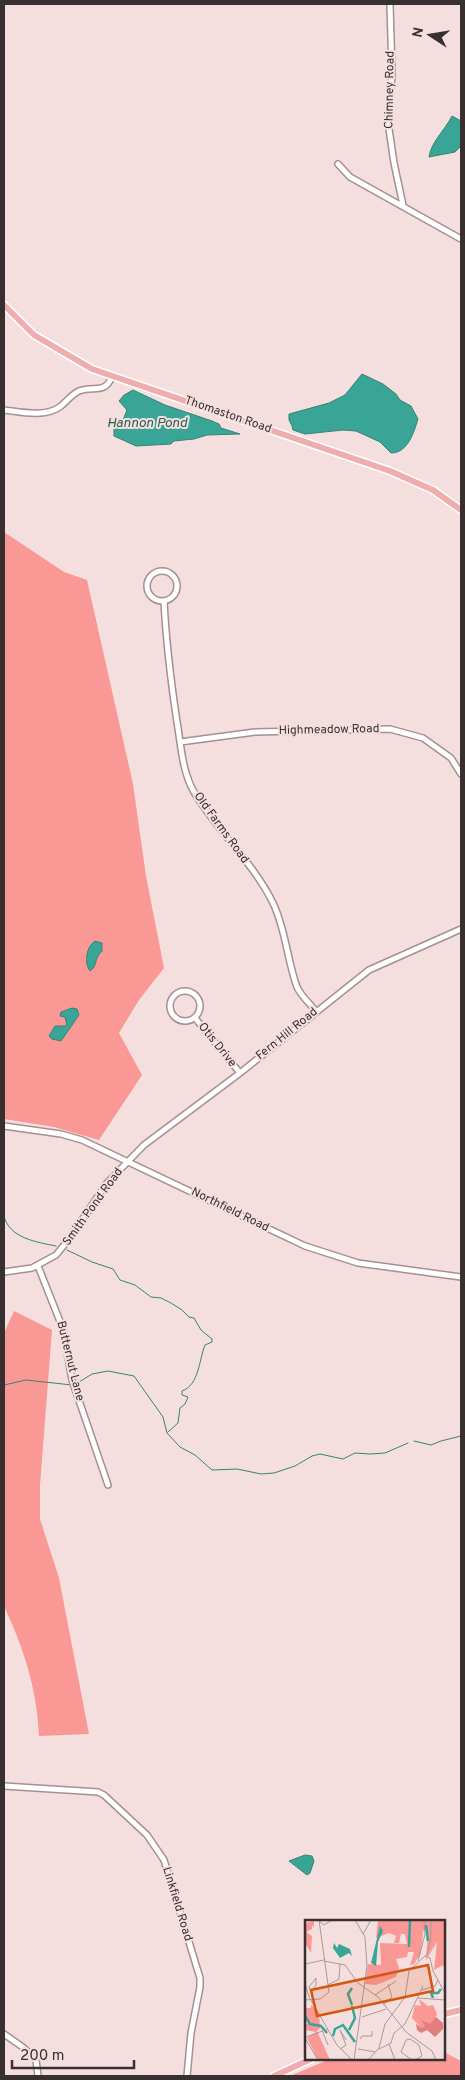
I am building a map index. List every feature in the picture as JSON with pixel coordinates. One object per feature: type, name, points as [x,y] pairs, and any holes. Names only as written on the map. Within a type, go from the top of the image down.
[{"type":"main road","name":"Thomaston Road","points":[[4,305],[34,335],[75,360],[112,377],[390,470],[433,490],[461,510]]},
{"type":"main road","points":[[445,2014],[461,2010]]},
{"type":"main road","points":[[274,2076],[309,2060]]},
{"type":"street","name":"Chimney Road","points":[[390,4],[392,74],[388,122],[403,205]]},
{"type":"street","points":[[338,164],[350,177],[461,239]]},
{"type":"street","points":[[4,410],[46,413],[60,407],[79,391],[101,389],[109,384],[112,377]]},
{"type":"street","points":[[160,571],[173,576],[176,585],[174,594],[164,601],[153,599],[148,593],[147,587],[151,576],[160,571]]},
{"type":"street","name":"Old Farms Road","points":[[164,601],[170,673],[186,771],[194,791],[253,871],[273,904],[289,950],[298,988],[302,996],[316,1011]]},
{"type":"street","name":"Highmeadow Road","points":[[180,742],[255,732],[390,729],[423,738],[450,758],[461,774]]},
{"type":"street","name":"Fern Hill Road","points":[[127,1161],[144,1144],[240,1073],[370,970],[461,929]]},
{"type":"street","name":"Otis Drive","points":[[185,992],[196,996],[200,1008],[195,1018],[184,1021],[174,1017],[170,1007],[175,995],[185,992]]},
{"type":"street","name":"Otis Drive","points":[[195,1018],[240,1073]]},
{"type":"street","name":"Northfield Road","points":[[4,1126],[73,1137],[305,1246],[358,1264],[461,1277]]},
{"type":"street","name":"Smith Pond Road","points":[[4,1272],[38,1266],[62,1250],[96,1199],[127,1161]]},
{"type":"street","name":"Butternut Lane","points":[[38,1266],[63,1329],[74,1385],[108,1485]]},
{"type":"street","name":"Linkfield Road","points":[[4,1786],[84,1789],[102,1794],[147,1835],[161,1854],[172,1883],[200,1978],[200,1988],[191,2033],[187,2076]]},
{"type":"street","points":[[4,2034],[24,2048],[36,2060],[38,2076]]},
{"type":"shaded area","points":[[4,532],[64,572],[87,580],[133,784],[146,876],[164,968],[139,1000],[119,1033],[142,1075],[99,1140],[54,1127],[4,1119]]},
{"type":"shaded area","points":[[14,1311],[52,1330],[40,1485],[40,1519],[59,1578],[89,1734],[39,1736],[36,1702],[28,1670],[18,1638],[4,1606],[4,1333]]},
{"type":"shaded area","points":[[445,2053],[461,2061],[461,2076],[290,2076],[328,2060],[445,2060]]},
{"type":"water","points":[[452,116],[461,121],[461,146],[455,152],[429,157],[435,141]]},
{"type":"water","points":[[362,374],[383,384],[396,394],[400,400],[411,406],[418,419],[409,441],[402,450],[391,453],[380,442],[356,431],[343,430],[305,434],[293,430],[289,414],[329,403],[345,395]]},
{"type":"water","name":"Hannon Pond","points":[[133,390],[165,405],[212,421],[219,424],[221,428],[240,434],[207,435],[194,439],[174,441],[171,444],[136,446],[114,436],[114,426],[121,425],[127,410],[119,401],[124,395]]},
{"type":"water","points":[[95,941],[102,943],[102,951],[90,971],[87,964],[87,955]]},
{"type":"water","points":[[72,1008],[77,1009],[79,1015],[61,1041],[52,1039],[49,1036],[55,1026],[67,1025],[65,1017],[60,1016],[61,1012]]},
{"type":"water","points":[[305,1855],[312,1856],[314,1861],[310,1873],[307,1875],[289,1861]]},
{"type":"waterway","points":[[4,1216],[11,1229],[17,1234],[32,1241],[56,1246]]},
{"type":"waterway","points":[[67,1250],[92,1262],[113,1269],[120,1280],[135,1285],[151,1297],[161,1298],[171,1303],[189,1317],[194,1318],[201,1330],[212,1339],[212,1342],[205,1345],[195,1378],[188,1388],[182,1391],[182,1395],[188,1397],[185,1404],[180,1408],[178,1423],[168,1432]]},
{"type":"waterway","points":[[76,1384],[92,1374],[108,1371],[134,1376],[163,1417],[167,1433],[180,1447],[195,1455],[212,1470],[237,1469],[261,1474],[274,1473],[295,1466],[312,1456],[320,1454],[343,1459],[355,1453],[385,1453],[408,1443]]},
{"type":"waterway","points":[[4,1385],[26,1380],[72,1385]]},
{"type":"waterway","points":[[414,1441],[431,1445],[461,1436]]}]
